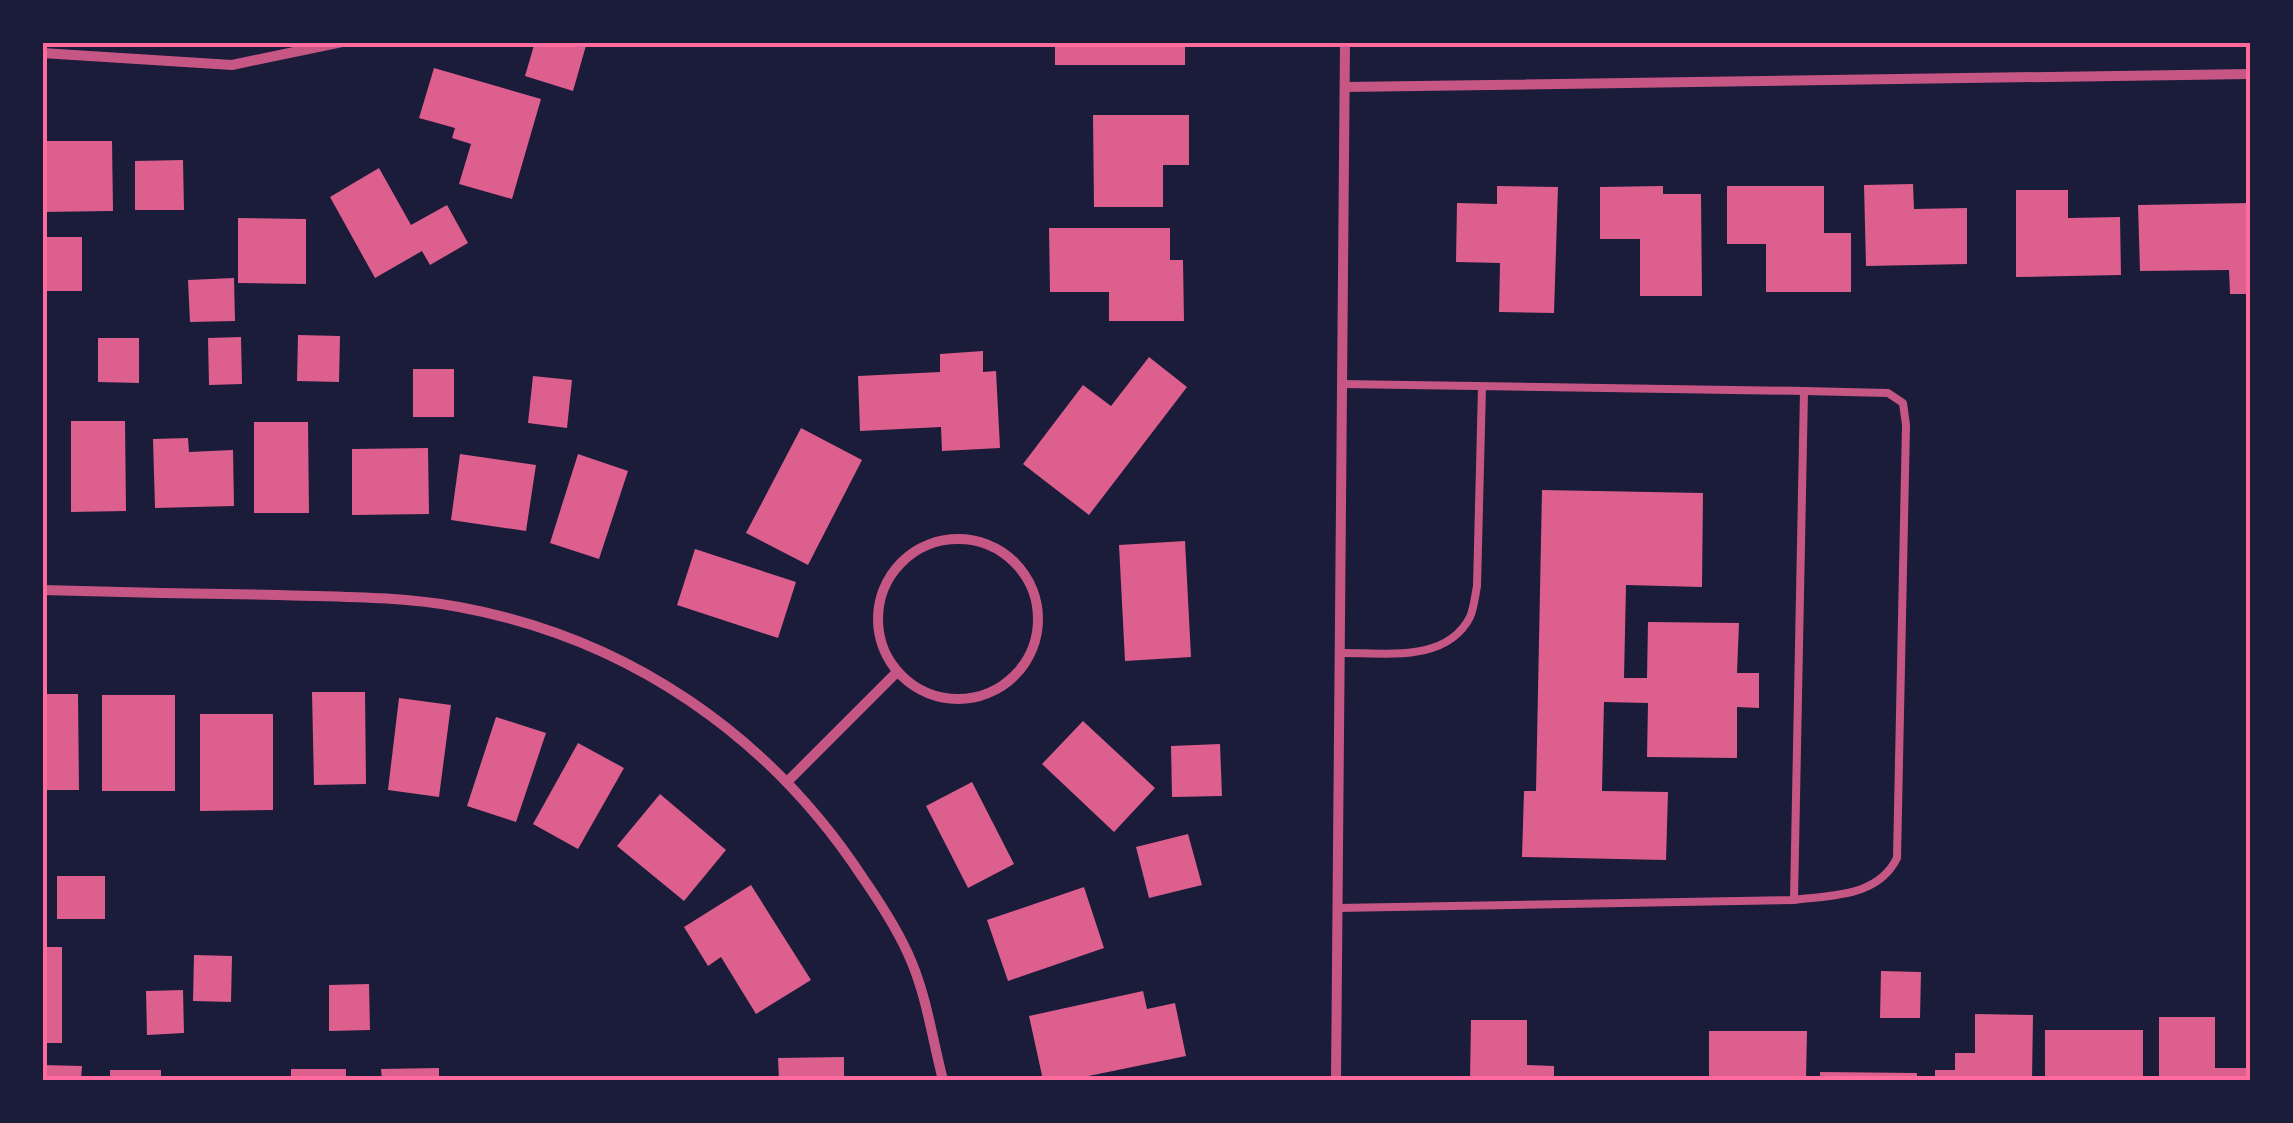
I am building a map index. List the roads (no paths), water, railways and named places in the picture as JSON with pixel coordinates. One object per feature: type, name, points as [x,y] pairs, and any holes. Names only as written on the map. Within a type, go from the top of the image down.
[{"type":"street","points":[[42,53],[232,65],[342,42]]},
{"type":"street","points":[[1336,1080],[1345,42]]},
{"type":"street","points":[[1345,87],[2250,74]]},
{"type":"street","points":[[960,539],[986,544],[1008,556],[1026,577],[1036,602],[1038,628],[1031,653],[1016,675],[994,691],[969,699],[942,698],[918,688],[897,672],[884,649],[878,623],[881,597],[892,574],[910,554],[934,542],[960,539]]},
{"type":"street","points":[[42,590],[372,597],[462,608],[559,632],[688,696],[788,781],[833,832],[880,902],[913,964],[943,1080]]},
{"type":"street","points":[[788,781],[897,672]]},
{"type":"lane","points":[[1337,908],[1794,900],[1860,892],[1891,871],[1897,858],[1906,425],[1903,403],[1888,393],[1341,384]]},
{"type":"lane","points":[[1339,653],[1426,651],[1454,639],[1471,615],[1477,586],[1482,386]]},
{"type":"lane","points":[[1794,900],[1804,390]]}]
